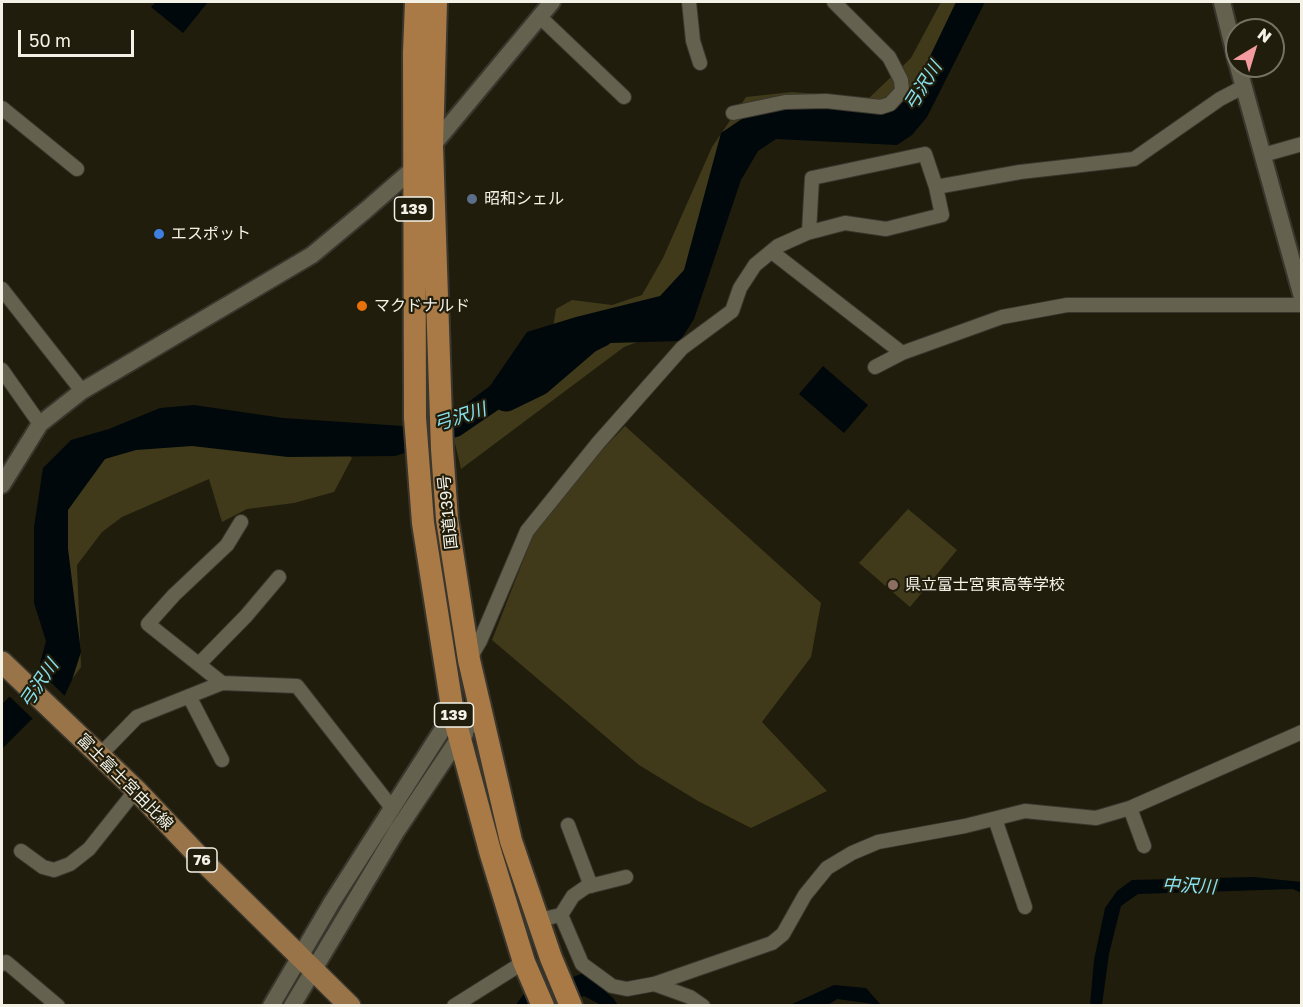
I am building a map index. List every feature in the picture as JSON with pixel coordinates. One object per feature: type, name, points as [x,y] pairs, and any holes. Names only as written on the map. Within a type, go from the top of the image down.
[{"type":"highway","name":"国道139号","points":[[416,2],[415,417],[423,523],[453,713],[461,735],[490,850],[525,965],[543,1005]]},
{"type":"highway","name":"国道139号","points":[[436,2],[432,146],[442,449],[447,519],[469,660],[511,841],[552,962],[571,1005]]},
{"type":"main road","name":"富士富士宮由比線","points":[[2,662],[136,790],[306,964],[350,1005]]},
{"type":"street","points":[[2,485],[40,424],[82,391],[312,255],[414,168],[552,2]]},
{"type":"street","points":[[689,2],[693,41],[700,63]]},
{"type":"street","points":[[733,113],[785,102],[826,101],[881,107],[890,104],[902,91],[902,80],[889,57],[834,2]]},
{"type":"street","points":[[1222,2],[1226,18]]},
{"type":"street","points":[[539,16],[624,97]]},
{"type":"street","points":[[1241,78],[1300,288]]},
{"type":"street","points":[[936,187],[1020,172],[1134,159],[1220,99],[1243,87]]},
{"type":"street","points":[[2,108],[77,169]]},
{"type":"street","points":[[1263,156],[1302,144]]},
{"type":"street","points":[[469,660],[480,641],[526,531],[598,443],[682,348],[732,311],[740,288],[755,265],[772,252],[809,232],[845,224],[886,229],[942,215],[926,154],[812,178],[809,232]]},
{"type":"street","points":[[772,252],[902,353]]},
{"type":"street","points":[[2,289],[82,391]]},
{"type":"street","points":[[875,367],[902,353],[1002,317],[1067,304],[1302,305]]},
{"type":"street","points":[[2,370],[40,424]]},
{"type":"street","points":[[222,683],[200,663],[148,624],[174,595],[227,545],[241,522]]},
{"type":"street","points":[[200,663],[246,616],[279,577]]},
{"type":"street","points":[[100,755],[137,717],[222,683],[297,686],[392,808]]},
{"type":"street","points":[[189,696],[222,760]]},
{"type":"street","points":[[292,1005],[306,964],[392,808],[453,713],[486,730]]},
{"type":"street","points":[[271,1005],[306,964],[461,735],[486,730]]},
{"type":"street","points":[[561,915],[582,964],[612,986],[627,989],[654,984],[772,944],[783,934],[805,896],[827,868],[852,853],[878,842],[1025,811],[1096,818],[1130,808],[1302,732]]},
{"type":"street","points":[[21,851],[43,867],[54,870],[70,864],[90,849],[136,790]]},
{"type":"street","points":[[1130,808],[1144,846]]},
{"type":"street","points":[[995,819],[1025,907]]},
{"type":"street","points":[[568,825],[591,886]]},
{"type":"street","points":[[538,920],[561,915],[573,896],[591,886],[626,877]]},
{"type":"street","points":[[2,964],[6,962],[58,1005]]},
{"type":"street","points":[[454,1005],[525,965]]},
{"type":"street","points":[[654,984],[690,997],[704,1005]]},
{"type":"shaded area","points":[[941,2],[969,2],[917,114],[776,129],[737,166],[677,327],[624,347],[461,469],[450,422],[551,340],[556,309],[572,300],[612,305],[642,295],[663,258],[712,147],[746,97],[792,92],[869,98],[911,58]]},
{"type":"shaded area","points":[[625,426],[821,603],[811,657],[762,722],[827,791],[751,828],[698,801],[639,765],[492,640],[542,512]]},
{"type":"shaded area","points":[[334,440],[352,458],[334,492],[294,503],[247,509],[222,522],[209,479],[122,517],[102,532],[77,565],[81,667],[67,686],[62,533],[71,493],[110,454],[169,444]]},
{"type":"shaded area","points":[[908,509],[957,550],[910,607],[859,563]]},
{"type":"water","points":[[156,2],[208,2],[183,33],[151,7]]},
{"type":"water","points":[[956,2],[985,2],[927,117],[912,135],[897,145],[776,139],[758,151],[741,180],[694,319],[680,341],[610,343],[571,356],[539,382],[460,436],[395,456],[288,457],[192,446],[136,450],[105,459],[68,510],[68,549],[81,652],[72,680],[63,699],[31,720],[2,749],[2,704],[39,667],[46,641],[34,603],[34,527],[43,468],[71,440],[109,429],[160,408],[194,405],[283,418],[403,426],[463,406],[490,386],[527,332],[660,296],[684,270],[721,133],[761,106],[841,109],[909,100]]},
{"type":"water","points":[[823,366],[868,405],[844,433],[799,394]]},
{"type":"water","name":"中沢川","points":[[1254,877],[1301,882],[1301,893],[1293,889],[1138,894],[1121,906],[1109,954],[1102,1005],[1090,1005],[1094,960],[1105,908],[1117,891],[1132,880]]},
{"type":"water","points":[[584,973],[618,1005],[601,1005],[584,996],[559,1005],[515,1006],[523,995]]},
{"type":"water","points":[[834,985],[866,988],[881,1005],[837,999],[828,1005],[790,1005]]},
{"type":"pier","points":[[35,667],[67,698],[35,721],[7,694]]},
{"type":"waterway","name":"弓沢川","points":[[506,398],[539,382],[588,340],[600,334]]},
{"type":"place","name":"昭和シェル","points":[[472,199]]},
{"type":"place","name":"エスポット","points":[[159,234]]},
{"type":"place","name":"マクドナルド","points":[[362,306]]},
{"type":"place","name":"県立富士宮東高等学校","points":[[893,585]]}]
